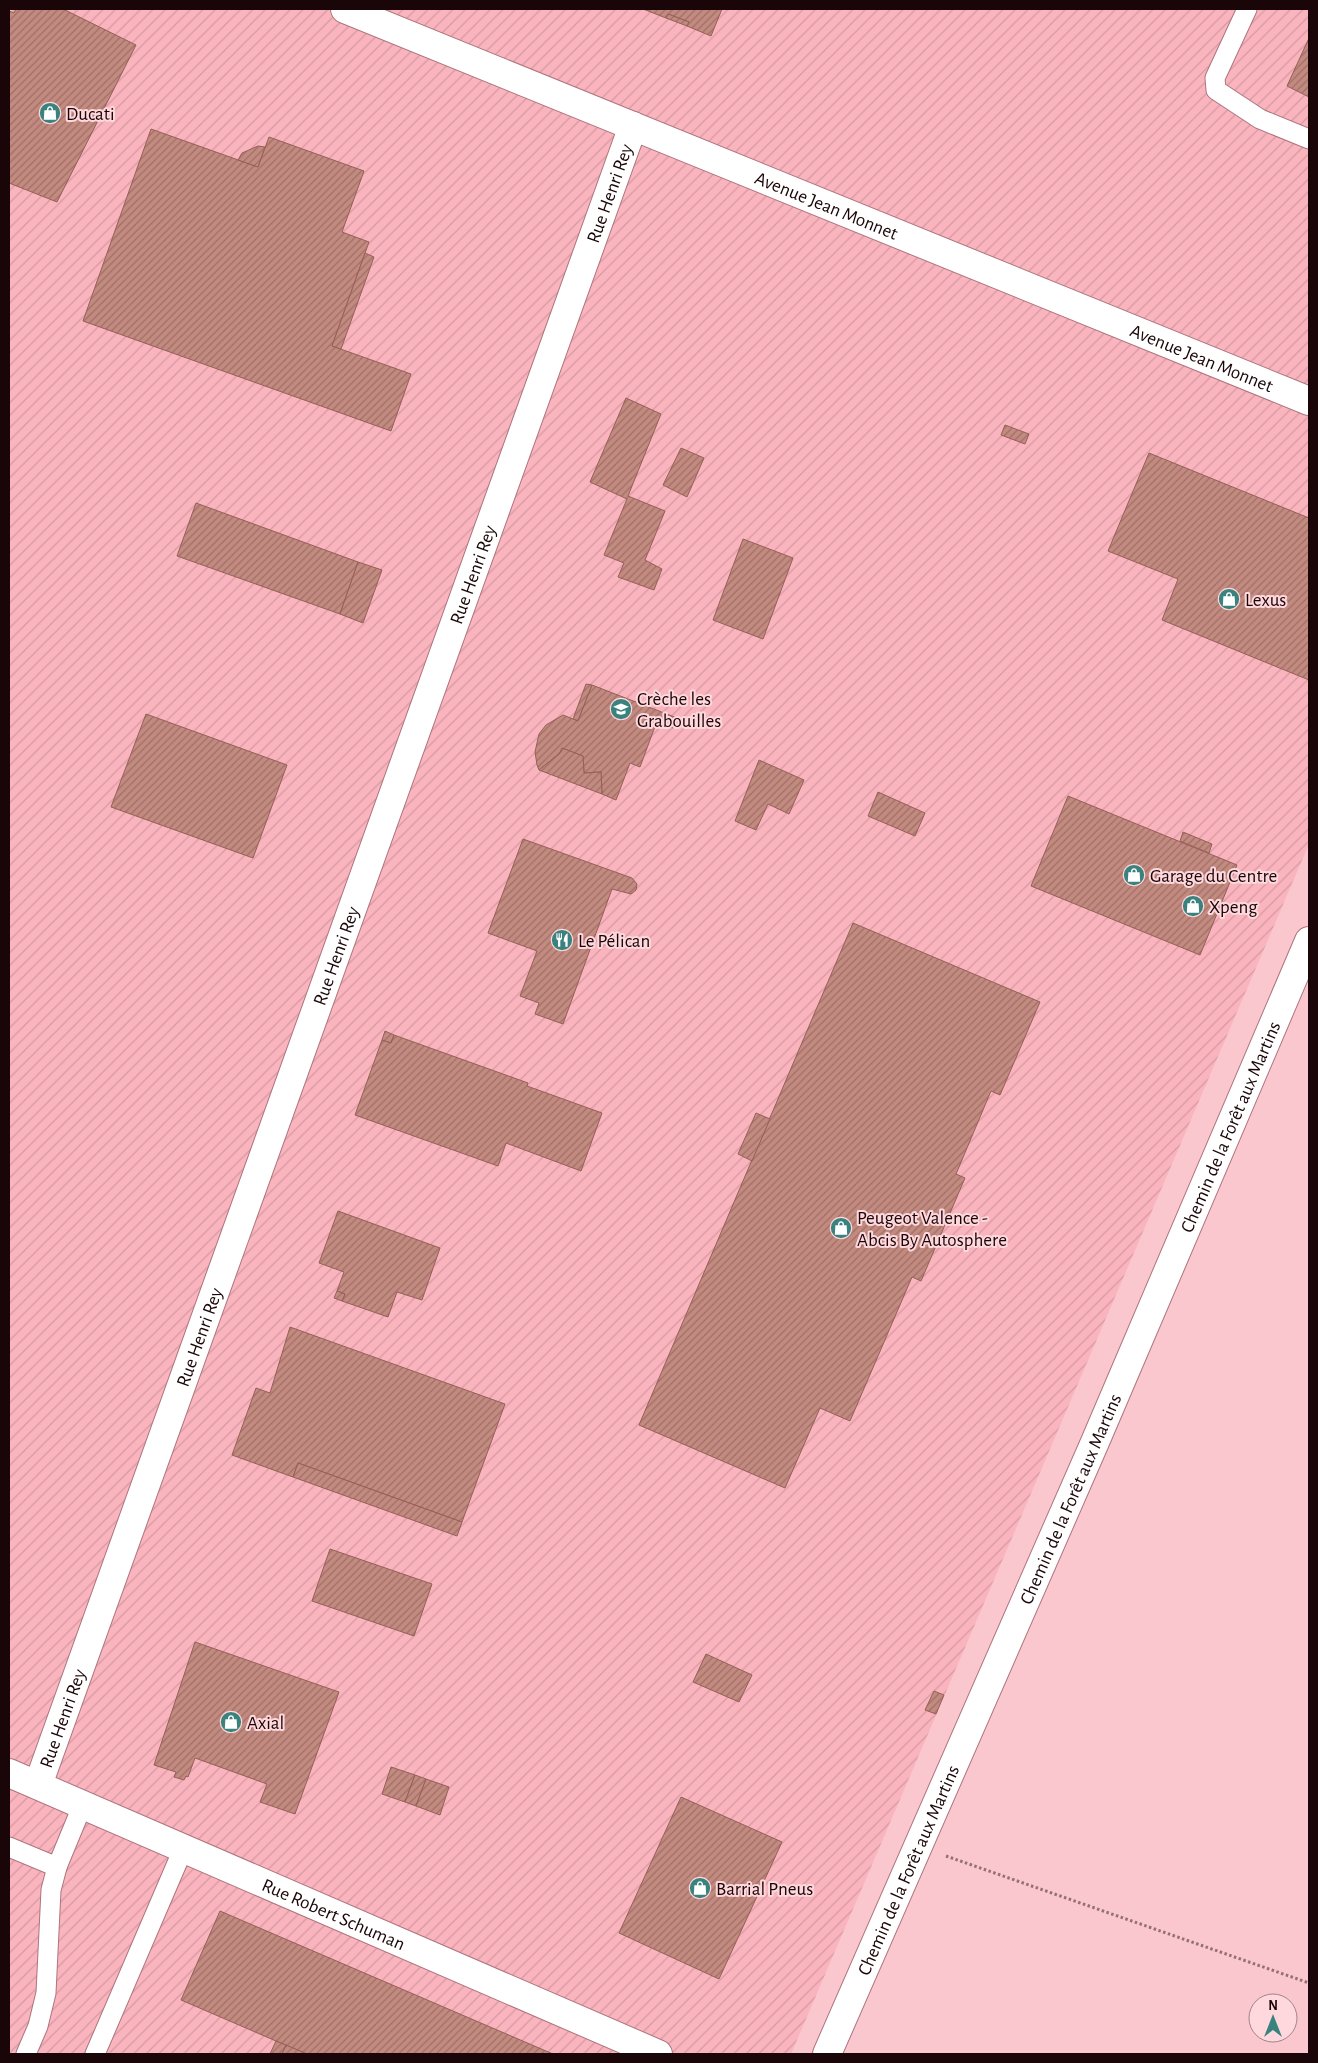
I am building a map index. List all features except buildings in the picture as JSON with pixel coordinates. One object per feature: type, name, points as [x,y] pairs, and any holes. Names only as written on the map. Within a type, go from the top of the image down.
[{"type":"street","name":"Avenue Jean Monnet","points":[[345,9],[1309,401]]},
{"type":"street","name":"Rue Henri Rey","points":[[38,1785],[633,126]]},
{"type":"street","name":"Chemin de la Forêt aux Martins","points":[[827,2054],[919,1846],[1309,941]]},
{"type":"street","name":"Rue Robert Schuman","points":[[9,1772],[658,2054]]},
{"type":"lane","points":[[1247,9],[1215,78],[1216,90],[1260,119],[1309,139]]},
{"type":"lane","points":[[26,2054],[38,2026],[46,1993],[51,1890],[57,1867],[83,1804]]},
{"type":"lane","points":[[9,1847],[57,1867]]},
{"type":"lane","points":[[94,2054],[184,1847]]},
{"type":"path","points":[[919,1846],[1309,1983]]},
{"type":"shaded area","points":[[9,9],[1309,9],[1309,844],[791,2054],[9,2054]]},
{"type":"place","name":"Ducati","points":[[50,113]]},
{"type":"place","name":"Lexus","points":[[1229,599]]},
{"type":"place","name":"Crèche les Grabouilles","points":[[621,709]]},
{"type":"place","name":"Garage du Centre","points":[[1134,875]]},
{"type":"place","name":"Xpeng","points":[[1193,906]]},
{"type":"place","name":"Le Pélican","points":[[562,940]]},
{"type":"place","name":"Peugeot Valence - Abcis By Autosphere","points":[[841,1228]]},
{"type":"place","name":"Axial","points":[[231,1722]]},
{"type":"place","name":"Barrial Pneus","points":[[700,1888]]}]
